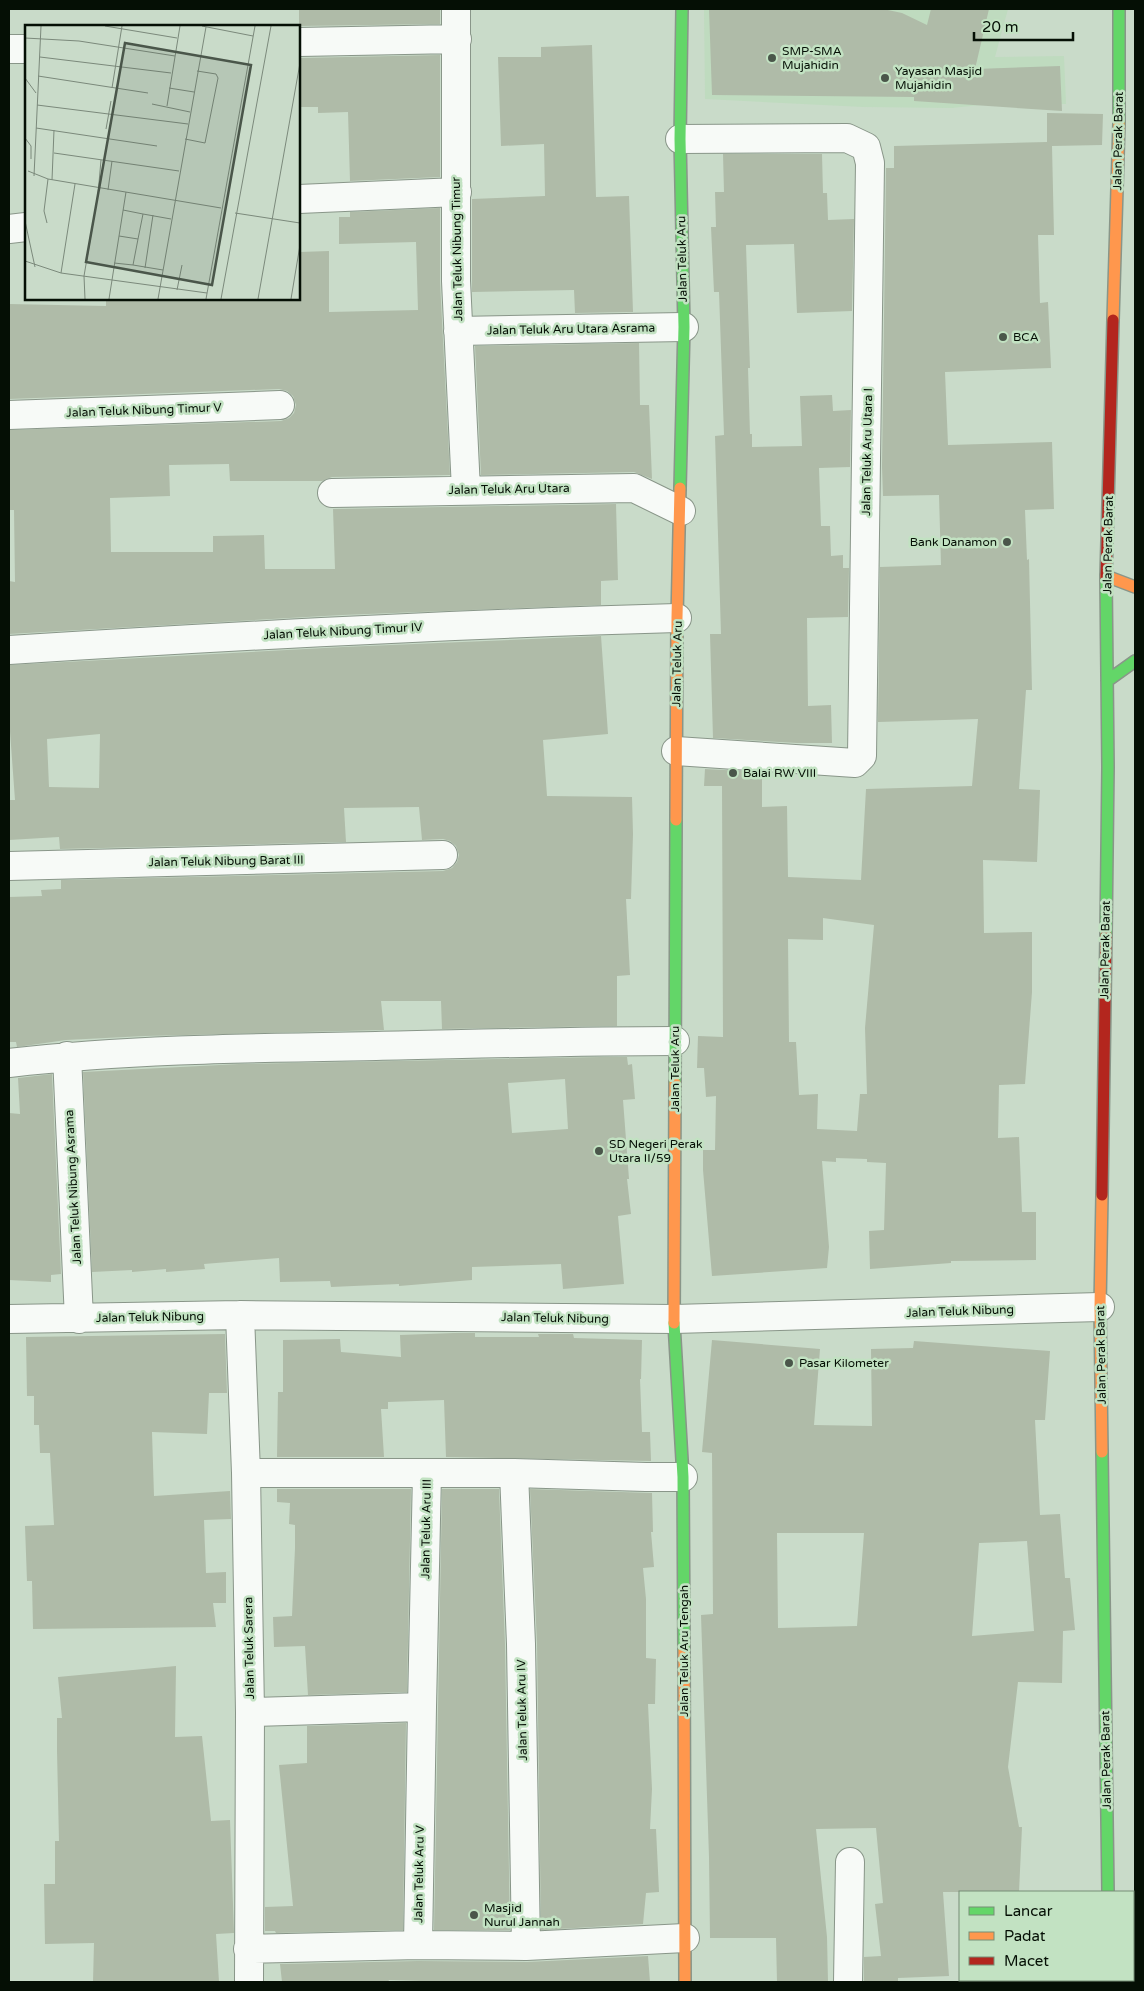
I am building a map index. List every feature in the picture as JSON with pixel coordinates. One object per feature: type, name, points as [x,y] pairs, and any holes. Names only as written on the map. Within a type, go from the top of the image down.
[{"type":"main road","name":"Jalan Teluk Aru","points":[[674,1319],[677,618],[684,327],[680,139],[682,9]]},
{"type":"main road","name":"Jalan Perak Barat","points":[[1108,1891],[1100,1307],[1107,681],[1106,576],[1119,111],[1119,9]]},
{"type":"main road","points":[[1106,576],[1135,587]]},
{"type":"main road","points":[[1107,681],[1135,661]]},
{"type":"main road","name":"Jalan Teluk Aru Tengah","points":[[674,1319],[683,1476],[685,1982]]},
{"type":"street","name":"Jalan Teluk Nibung Timur","points":[[456,9],[456,281],[466,490]]},
{"type":"street","points":[[300,42],[457,39]]},
{"type":"street","points":[[9,49],[25,49]]},
{"type":"street","name":"Jalan Teluk Aru Utara I","points":[[676,751],[855,763],[862,756],[870,163],[866,147],[847,138],[680,139]]},
{"type":"street","points":[[300,199],[456,192]]},
{"type":"street","points":[[9,229],[25,227]]},
{"type":"street","name":"Jalan Teluk Aru Utara Asrama","points":[[458,331],[684,327]]},
{"type":"street","name":"Jalan Teluk Nibung Timur V","points":[[9,415],[280,405]]},
{"type":"street","name":"Jalan Teluk Aru Utara","points":[[332,493],[634,488],[681,511]]},
{"type":"street","name":"Jalan Teluk Nibung Timur IV","points":[[9,650],[283,633],[553,621],[677,618]]},
{"type":"street","name":"Jalan Teluk Nibung Barat III","points":[[9,866],[444,855]]},
{"type":"street","points":[[9,1063],[67,1056],[275,1047],[675,1040]]},
{"type":"street","name":"Jalan Teluk Nibung Asrama","points":[[67,1056],[79,1319]]},
{"type":"street","name":"Jalan Teluk Nibung","points":[[9,1319],[240,1315],[674,1319],[1100,1307]]},
{"type":"street","name":"Jalan Teluk Sarera","points":[[240,1315],[246,1473],[250,1712],[249,1982]]},
{"type":"street","name":"Jalan Teluk Aru III","points":[[246,1473],[427,1473],[422,1707]]},
{"type":"street","points":[[427,1473],[514,1473],[646,1478],[683,1476]]},
{"type":"street","name":"Jalan Teluk Aru IV","points":[[514,1473],[521,1653],[526,1946]]},
{"type":"street","points":[[250,1712],[422,1707]]},
{"type":"street","name":"Jalan Teluk Aru V","points":[[418,1945],[422,1707]]},
{"type":"street","points":[[848,1982],[850,1862]]},
{"type":"street","points":[[248,1949],[418,1945],[526,1946],[684,1938]]},
{"type":"shaded area","name":"Yayasan Masjid Mujahidin","points":[[704,9],[1008,9],[995,57],[1064,56],[1066,104],[980,105],[952,108],[863,107],[705,99]]},
{"type":"building","points":[[299,9],[440,9],[440,24],[299,25]]},
{"type":"building","name":"Yayasan Masjid Mujahidin","points":[[709,9],[883,9],[902,13],[927,25],[931,9],[989,9],[975,69],[1060,66],[1062,111],[914,101],[914,97],[712,95]]},
{"type":"building","points":[[592,45],[596,197],[629,196],[633,312],[575,313],[574,290],[472,292],[472,199],[545,196],[544,144],[501,146],[498,57],[541,57],[541,47]]},
{"type":"building","points":[[440,55],[440,177],[350,181],[348,112],[318,113],[318,107],[300,107],[300,58]]},
{"type":"building","points":[[1047,113],[1103,114],[1102,145],[1052,146],[1054,235],[1038,235],[1040,303],[1048,302],[1051,368],[945,372],[948,445],[1052,442],[1054,509],[1025,510],[1027,560],[1029,559],[1032,690],[1026,690],[1019,789],[1040,790],[1037,862],[983,860],[984,933],[1032,932],[1032,992],[1025,1084],[999,1085],[998,1138],[1019,1137],[1022,1212],[1036,1212],[1036,1260],[951,1261],[951,1263],[870,1269],[869,1231],[884,1230],[886,1163],[867,1162],[867,1159],[836,1158],[836,1162],[822,1161],[829,1247],[827,1268],[712,1276],[703,1150],[715,1150],[716,1096],[706,1097],[704,1068],[697,1068],[698,1036],[723,1037],[722,786],[704,786],[705,769],[762,772],[762,807],[787,806],[788,877],[861,880],[866,789],[972,786],[978,719],[878,722],[880,567],[941,565],[939,495],[883,496],[886,168],[894,168],[894,146],[1047,142]],"holes":[[[823,918],[874,925],[865,1028],[867,1094],[860,1094],[857,1131],[817,1129],[818,1094],[799,1095],[796,1042],[789,1042],[788,939],[823,940]]]},
{"type":"building","points":[[723,154],[822,154],[823,193],[827,193],[828,220],[854,219],[852,311],[797,313],[794,244],[746,245],[750,368],[748,368],[752,447],[802,446],[800,396],[832,395],[833,411],[851,410],[850,467],[819,468],[821,526],[830,526],[831,556],[843,555],[843,568],[849,568],[848,617],[807,618],[808,706],[831,705],[832,743],[713,738],[710,634],[721,634],[715,436],[724,435],[719,292],[714,292],[711,227],[716,227],[715,192],[724,192]]},
{"type":"building","points":[[440,208],[440,282],[450,475],[332,477],[322,481],[230,481],[229,464],[169,465],[170,496],[110,498],[111,552],[213,552],[213,536],[264,535],[265,569],[335,569],[333,509],[616,504],[618,580],[601,581],[601,605],[342,615],[9,634],[9,581],[15,582],[14,510],[9,510],[9,430],[281,421],[289,418],[294,413],[296,405],[293,396],[287,391],[279,389],[9,399],[9,304],[106,306],[106,300],[300,300],[300,252],[329,251],[329,312],[418,310],[416,242],[339,244],[339,217],[350,217],[350,212]]},
{"type":"building","points":[[639,343],[640,405],[649,405],[652,479],[634,472],[481,475],[475,346]]},
{"type":"building","points":[[601,636],[608,734],[543,740],[547,796],[632,797],[631,899],[626,899],[630,975],[617,976],[617,1026],[442,1029],[441,1001],[381,1001],[384,1030],[145,1036],[66,1040],[17,1047],[16,1042],[9,1042],[9,897],[42,896],[41,890],[61,889],[61,880],[443,871],[452,868],[457,862],[459,855],[456,846],[450,841],[443,839],[422,840],[419,807],[344,808],[346,842],[60,849],[59,837],[9,840],[9,800],[15,800],[9,718],[9,665],[343,647]],"holes":[[[100,734],[99,788],[49,787],[47,739]]]},
{"type":"building","points":[[627,1057],[628,1065],[632,1064],[635,1099],[623,1100],[629,1179],[627,1179],[631,1214],[618,1216],[624,1284],[563,1289],[561,1264],[472,1267],[472,1280],[399,1286],[399,1284],[331,1287],[330,1281],[280,1282],[279,1258],[204,1264],[205,1269],[166,1272],[166,1269],[132,1272],[132,1270],[92,1272],[83,1072],[239,1064]],"holes":[[[565,1079],[568,1129],[512,1133],[508,1083]]]},
{"type":"building","points":[[52,1074],[61,1274],[51,1275],[51,1282],[9,1280],[9,1113],[20,1114],[18,1078]]},
{"type":"building","points":[[475,1333],[475,1337],[539,1337],[538,1334],[573,1334],[574,1338],[642,1340],[640,1379],[642,1432],[650,1432],[651,1461],[446,1457],[444,1400],[388,1402],[388,1409],[381,1409],[384,1457],[277,1457],[278,1392],[283,1392],[283,1340],[340,1339],[341,1352],[401,1357],[400,1335]]},
{"type":"building","points":[[225,1334],[227,1393],[209,1393],[207,1434],[152,1432],[154,1496],[230,1491],[231,1519],[204,1520],[206,1573],[226,1572],[226,1603],[213,1603],[216,1627],[33,1629],[32,1581],[27,1581],[25,1526],[54,1525],[50,1453],[40,1453],[39,1425],[34,1425],[34,1396],[27,1396],[26,1337]]},
{"type":"building","points":[[712,1340],[820,1349],[814,1425],[872,1426],[871,1349],[913,1348],[914,1341],[1050,1351],[1045,1420],[1035,1420],[1040,1515],[1060,1514],[1065,1578],[1070,1578],[1075,1630],[1063,1631],[1062,1683],[1018,1682],[1008,1767],[1019,1827],[1022,1827],[1019,1891],[943,1892],[949,1976],[898,1978],[898,1982],[864,1982],[864,1957],[881,1956],[875,1904],[883,1903],[876,1828],[816,1829],[827,1937],[828,1982],[777,1982],[776,1938],[710,1938],[701,1615],[713,1614],[712,1453],[702,1452]],"holes":[[[777,1533],[864,1533],[857,1626],[778,1628]],[[1027,1541],[1034,1631],[972,1636],[979,1543]]]},
{"type":"building","points":[[277,1489],[411,1489],[407,1692],[308,1695],[305,1646],[274,1647],[273,1617],[292,1616],[295,1548],[295,1525],[289,1524],[290,1503],[277,1502]]},
{"type":"building","points":[[442,1489],[499,1489],[505,1644],[510,1930],[434,1930]]},
{"type":"building","points":[[530,1489],[652,1493],[653,1532],[651,1532],[654,1567],[643,1568],[646,1599],[646,1658],[656,1659],[655,1704],[648,1704],[652,1789],[650,1829],[656,1829],[659,1892],[646,1893],[643,1924],[541,1930],[537,1644]]},
{"type":"building","points":[[176,1666],[175,1737],[202,1736],[211,1821],[230,1820],[234,1933],[216,1934],[219,1982],[93,1982],[94,1943],[45,1944],[44,1884],[55,1884],[55,1841],[59,1841],[57,1718],[62,1718],[58,1677]]},
{"type":"building","points":[[406,1723],[403,1930],[276,1933],[275,1931],[265,1931],[265,1907],[293,1906],[279,1765],[307,1763],[307,1726]]},
{"type":"building","points":[[648,1956],[650,1982],[454,1982],[389,1980],[388,1982],[282,1982],[280,1964],[418,1961],[527,1962]]},
{"type":"traffic: fast","points":[[680,488],[684,327],[680,139],[682,9]]},
{"type":"traffic: fast","points":[[1119,9],[1119,123]]},
{"type":"traffic: fast","points":[[1106,578],[1108,767],[1106,935]]},
{"type":"traffic: fast","points":[[1107,681],[1135,661]]},
{"type":"traffic: fast","points":[[675,1083],[676,820]]},
{"type":"traffic: fast","points":[[674,1323],[683,1477],[684,1650]]},
{"type":"traffic: fast","points":[[1102,1452],[1108,1891]]},
{"type":"traffic: slow","points":[[1113,320],[1119,123]]},
{"type":"traffic: slow","points":[[676,820],[680,488]]},
{"type":"traffic: slow","points":[[1106,576],[1135,587]]},
{"type":"traffic: slow","points":[[674,1323],[675,1083]]},
{"type":"traffic: slow","points":[[1102,1195],[1100,1307],[1102,1452]]},
{"type":"traffic: slow","points":[[684,1650],[685,1982]]},
{"type":"traffic: jam","points":[[1106,578],[1113,320]]},
{"type":"traffic: jam","points":[[1102,1195],[1106,935]]},
{"type":"place","name":"SMP-SMA Mujahidin","points":[[772,58]]},
{"type":"place","name":"Yayasan Masjid Mujahidin","points":[[885,78]]},
{"type":"place","name":"BCA","points":[[1003,337]]},
{"type":"place","name":"Bank Danamon","points":[[1007,542]]},
{"type":"place","name":"Balai RW VIII","points":[[733,773]]},
{"type":"place","name":"SD Negeri Perak Utara II/59","points":[[599,1151]]},
{"type":"place","name":"Pasar Kilometer","points":[[789,1363]]},
{"type":"place","name":"Masjid Nurul Jannah","points":[[474,1915]]}]
